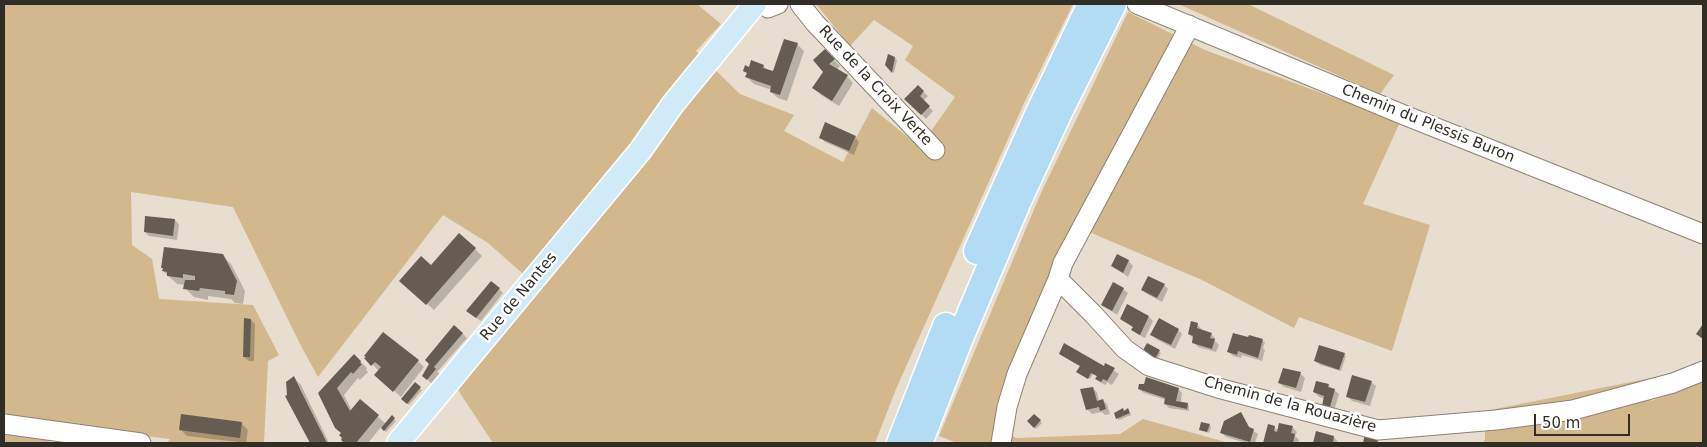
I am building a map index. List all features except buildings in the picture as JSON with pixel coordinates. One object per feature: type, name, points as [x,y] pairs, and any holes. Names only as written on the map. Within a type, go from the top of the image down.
[{"type":"highway","points":[[900,443],[955,302],[996,207],[1036,116],[1090,4]]},
{"type":"highway","points":[[919,443],[960,338],[1018,201],[1059,112],[1113,4]]},
{"type":"main road","name":"Rue de Nantes","points":[[398,443],[640,151],[779,5]]},
{"type":"street","name":"Rue de la Croix Verte","points":[[779,5],[815,23],[934,150]]},
{"type":"street","name":"Chemin du Plessis Buron","points":[[1145,7],[1404,115],[1703,234]]},
{"type":"street","points":[[1001,443],[1007,407],[1017,374],[1067,255],[1189,25]]},
{"type":"street","name":"Chemin de la Rouazière","points":[[1058,279],[1094,314],[1125,350],[1149,366],[1218,388],[1378,430],[1496,420],[1573,410],[1673,383],[1703,371]]},
{"type":"street","points":[[4,424],[141,443]]},
{"type":"shaded area","points":[[4,4],[697,4],[721,24],[696,51],[740,94],[794,115],[784,131],[843,162],[872,108],[920,147],[955,97],[905,60],[913,46],[874,20],[850,46],[816,4],[1073,4],[1025,101],[896,389],[875,443],[493,443],[458,390],[538,287],[488,243],[443,215],[318,377],[233,207],[131,192],[132,245],[152,259],[159,299],[253,305],[279,355],[268,361],[264,443],[167,443],[170,439],[82,428],[46,443],[4,443]]},
{"type":"shaded area","points":[[1178,4],[1248,4],[1394,75],[1380,94]]},
{"type":"shaded area","points":[[1128,12],[1205,50],[1400,122],[1363,204],[1430,225],[1392,351],[1299,317],[1294,328],[1202,280],[1075,226],[996,424],[1016,438],[1120,434],[1143,419],[1229,443],[957,443],[939,436],[1041,193]]},
{"type":"shaded area","points":[[1651,378],[1651,401],[1703,379],[1703,443],[1483,443],[1485,439],[1485,411]]}]
